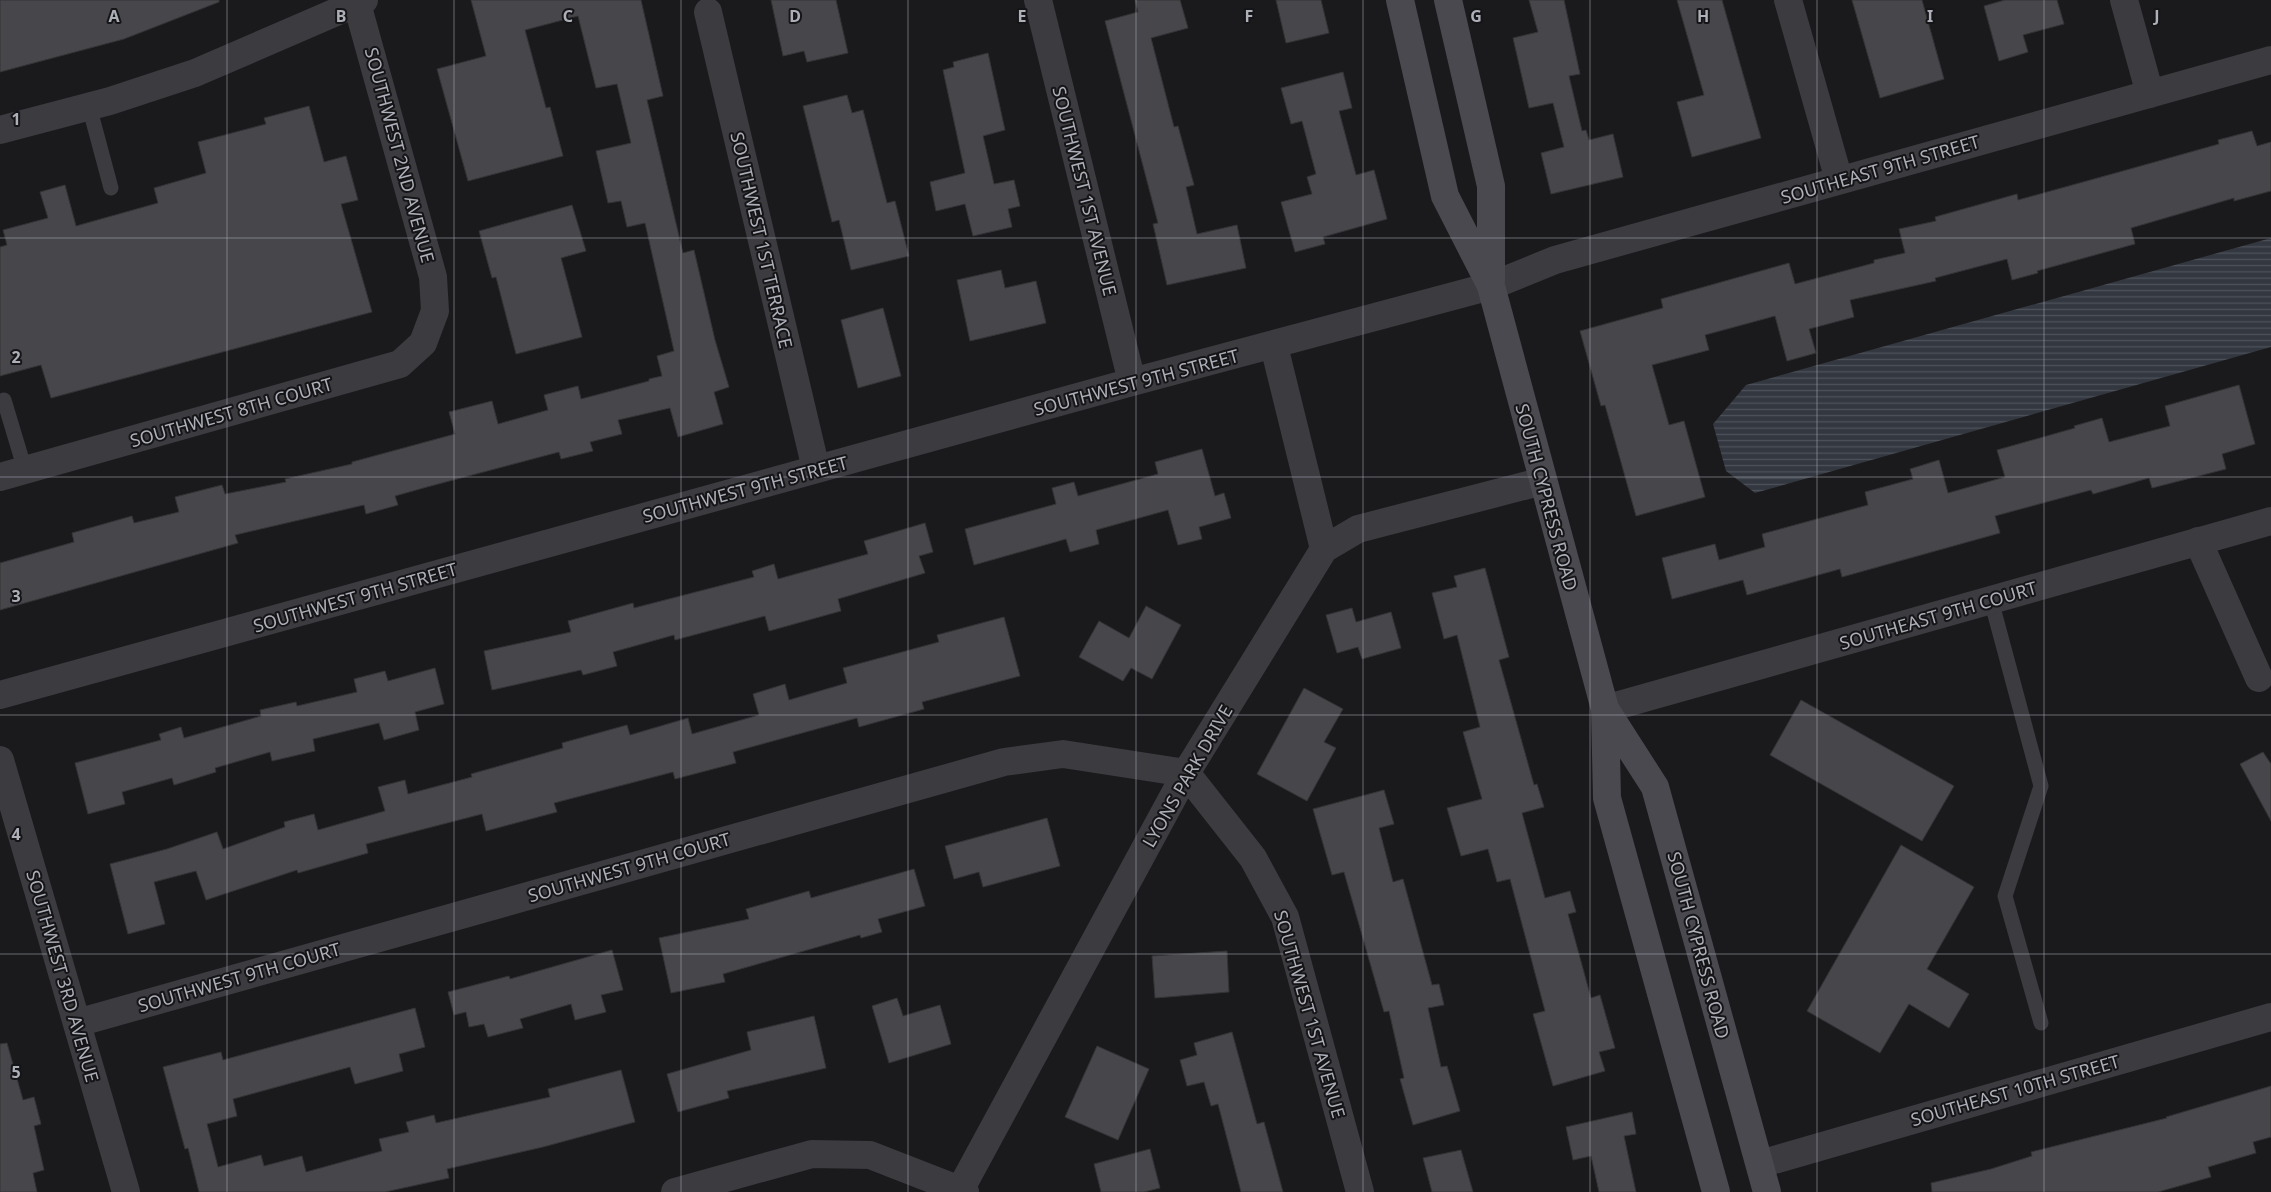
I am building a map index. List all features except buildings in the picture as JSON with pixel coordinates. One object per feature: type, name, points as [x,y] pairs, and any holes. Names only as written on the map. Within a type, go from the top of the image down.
[{"type":"street","name":"SOUTHWEST 1ST AVENUE","points":[[1038,0],[1132,382]]},
{"type":"street","name":"SOUTH CYPRESS ROAD","points":[[1400,0],[1445,196],[1491,286],[1605,709],[1607,798],[1716,1192]]},
{"type":"street","name":"SOUTH CYPRESS ROAD","points":[[1448,0],[1490,186],[1491,286]]},
{"type":"street","points":[[1788,0],[1839,180]]},
{"type":"street","points":[[2124,0],[2150,94]]},
{"type":"street","points":[[0,130],[89,106],[195,73],[359,1]]},
{"type":"street","name":"SOUTHWEST 2ND AVENUE","points":[[359,1],[433,277],[435,311]]},
{"type":"street","name":"SOUTHWEST 1ST TERRACE","points":[[708,12],[816,469]]},
{"type":"street","name":"SOUTHEAST 9TH STREET","points":[[1491,286],[1555,260],[2271,60]]},
{"type":"street","name":"SOUTHWEST 9TH STREET","points":[[0,695],[1132,382],[1274,346],[1491,286]]},
{"type":"street","name":"SOUTHWEST 8TH COURT","points":[[12,473],[400,364],[423,343],[435,311]]},
{"type":"street","points":[[1274,346],[1324,549],[1358,529],[1542,481]]},
{"type":"street","name":"SOUTHEAST 9TH COURT","points":[[1605,709],[2271,521]]},
{"type":"street","points":[[2198,541],[2259,678]]},
{"type":"street","name":"LYONS PARK DRIVE","points":[[962,1191],[1186,773],[1324,549]]},
{"type":"street","name":"SOUTH CYPRESS ROAD","points":[[1605,709],[1655,787],[1767,1192]]},
{"type":"street","name":"SOUTHWEST 9TH COURT","points":[[77,1023],[1004,762],[1063,754],[1186,773]]},
{"type":"street","name":"SOUTHWEST 3RD AVENUE","points":[[0,760],[126,1192]]},
{"type":"street","name":"SOUTHWEST 1ST AVENUE","points":[[1186,773],[1252,858],[1285,917],[1360,1192]]},
{"type":"street","name":"SOUTHEAST 10TH STREET","points":[[1760,1164],[2271,1017]]},
{"type":"street","points":[[675,1192],[812,1154],[870,1155],[962,1191]]},
{"type":"lane","points":[[89,106],[111,188]]},
{"type":"lane","points":[[4,400],[12,473]]},
{"type":"lane","points":[[1991,600],[2040,786],[2005,896],[2041,1023]]},
{"type":"shaded area","points":[[2271,238],[2271,347],[1755,493],[1726,471],[1713,424],[1746,385]]}]
